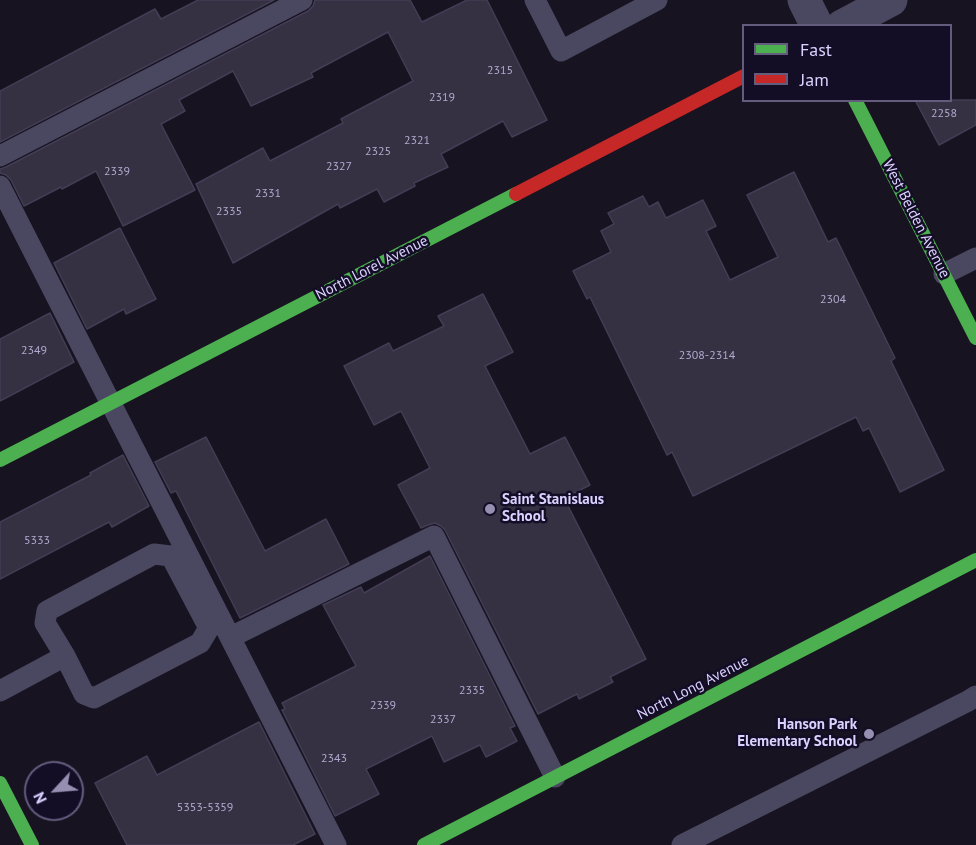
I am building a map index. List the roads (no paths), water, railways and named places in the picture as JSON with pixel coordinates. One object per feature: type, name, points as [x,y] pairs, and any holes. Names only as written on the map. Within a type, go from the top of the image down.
[{"type":"street","points":[[804,0],[816,24]]},
{"type":"street","points":[[846,24],[891,0]]},
{"type":"street","name":"North Lorel Avenue","points":[[0,460],[742,77]]},
{"type":"street","name":"West Belden Avenue","points":[[856,102],[976,338]]},
{"type":"street","name":"North Long Avenue","points":[[424,845],[976,560]]},
{"type":"street","points":[[0,783],[32,845]]},
{"type":"lane","points":[[0,156],[302,0]]},
{"type":"lane","points":[[535,0],[561,51],[657,0]]},
{"type":"lane","points":[[0,186],[336,845]]},
{"type":"lane","points":[[944,274],[976,258]]},
{"type":"lane","points":[[231,637],[434,536],[555,777]]},
{"type":"lane","points":[[154,554],[171,556],[208,628],[200,643],[94,698],[84,694],[65,656],[45,623],[47,611],[154,554]]},
{"type":"lane","points":[[0,691],[65,656]]},
{"type":"lane","points":[[682,845],[976,696]]},
{"type":"place","name":"Saint Stanislaus School","points":[[490,509]]},
{"type":"place","name":"Hanson Park Elementary School","points":[[869,734]]}]
